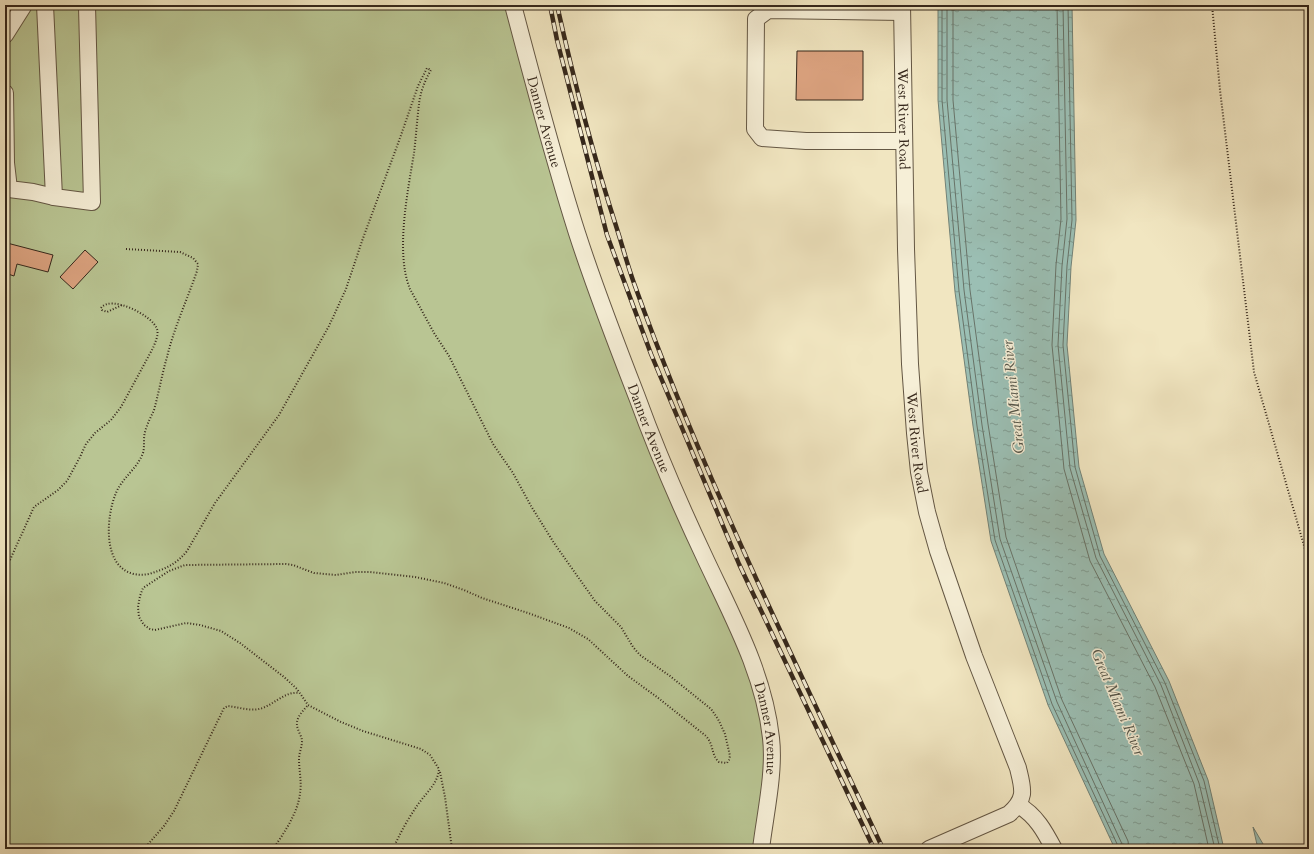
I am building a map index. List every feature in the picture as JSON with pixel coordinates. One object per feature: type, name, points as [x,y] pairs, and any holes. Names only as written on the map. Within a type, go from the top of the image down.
[{"type":"street","points":[[5,35],[24,5]]},
{"type":"street","points":[[45,5],[54,197]]},
{"type":"street","points":[[5,93],[6,163],[9,189],[92,202],[88,6],[86,5]]},
{"type":"street","name":"Danner Avenue","points":[[513,5],[539,104],[577,232],[603,308],[652,437],[685,514],[747,649],[759,681],[767,714],[772,751],[761,849]]},
{"type":"street","points":[[902,8],[768,10],[756,19],[755,129],[762,138],[806,141],[904,141]]},
{"type":"street","name":"West River Road","points":[[902,8],[910,364],[915,433],[921,486],[932,532],[961,619],[1018,768],[1023,787],[1022,798],[1018,805]]},
{"type":"street","points":[[929,849],[1009,814],[1018,805],[1028,810],[1044,831],[1054,849]]},
{"type":"path","points":[[1212,5],[1220,90],[1254,372],[1309,563]]},
{"type":"path","points":[[126,249],[180,252],[193,258],[198,264],[197,271],[176,326],[167,356],[154,410],[145,432],[142,454],[137,464],[118,489],[112,504],[109,539],[116,562],[124,571],[137,575],[146,575],[178,562],[215,503],[270,430],[292,394],[329,326],[346,289],[363,236],[418,86],[427,68],[430,70],[419,103],[418,124],[409,182],[404,234],[404,258],[410,288],[434,333],[450,356],[493,444],[513,473],[554,543],[595,601],[621,627],[635,650],[711,709],[726,734],[730,756],[729,760],[727,763],[719,762],[715,758],[710,741],[706,736],[628,676],[582,635],[552,621],[482,598],[444,583],[416,577],[370,572],[355,572],[336,575],[314,573],[293,565],[185,565],[169,571],[144,588],[139,602],[139,612],[141,621],[147,627],[155,630],[186,623],[221,631],[284,676],[300,693],[308,705],[341,722],[363,731],[421,749],[430,755],[439,769],[445,797],[452,849]]},
{"type":"path","points":[[5,292],[9,301],[5,327]]},
{"type":"path","points":[[5,571],[34,507],[58,490],[66,481],[86,444],[111,420],[121,407],[153,348],[158,333],[156,326],[141,314],[131,308],[122,305],[109,302],[101,308],[107,312],[122,305]]},
{"type":"path","points":[[144,849],[161,830],[174,810],[224,708],[228,706],[257,710],[266,707],[292,693],[300,693]]},
{"type":"path","points":[[273,849],[290,822],[298,802],[300,786],[299,756],[302,742],[301,736],[297,729],[297,722],[298,717],[308,705]]},
{"type":"path","points":[[393,849],[419,803],[436,781],[439,769]]},
{"type":"green space","points":[[5,5],[513,5],[577,232],[767,714],[761,849],[5,849]]},
{"type":"water","name":"Great Miami River","points":[[938,5],[1072,5],[1076,220],[1071,267],[1067,345],[1079,467],[1104,554],[1169,681],[1208,780],[1224,849],[1115,849],[1048,705],[991,541],[973,426],[955,292],[938,100]]},
{"type":"water","points":[[1253,827],[1266,849],[1258,849]]},
{"type":"building","points":[[797,51],[863,51],[863,100],[796,100]]},
{"type":"building","points":[[7,243],[53,255],[48,272],[17,264],[14,276],[5,273],[5,249]]},
{"type":"building","points":[[85,250],[98,262],[73,289],[60,277]]},
{"type":"railway","points":[[550,5],[557,40],[607,235],[651,354],[739,564],[874,849]]},
{"type":"railway","points":[[557,5],[577,90],[600,173],[632,279],[662,358],[752,570],[883,849]]}]
